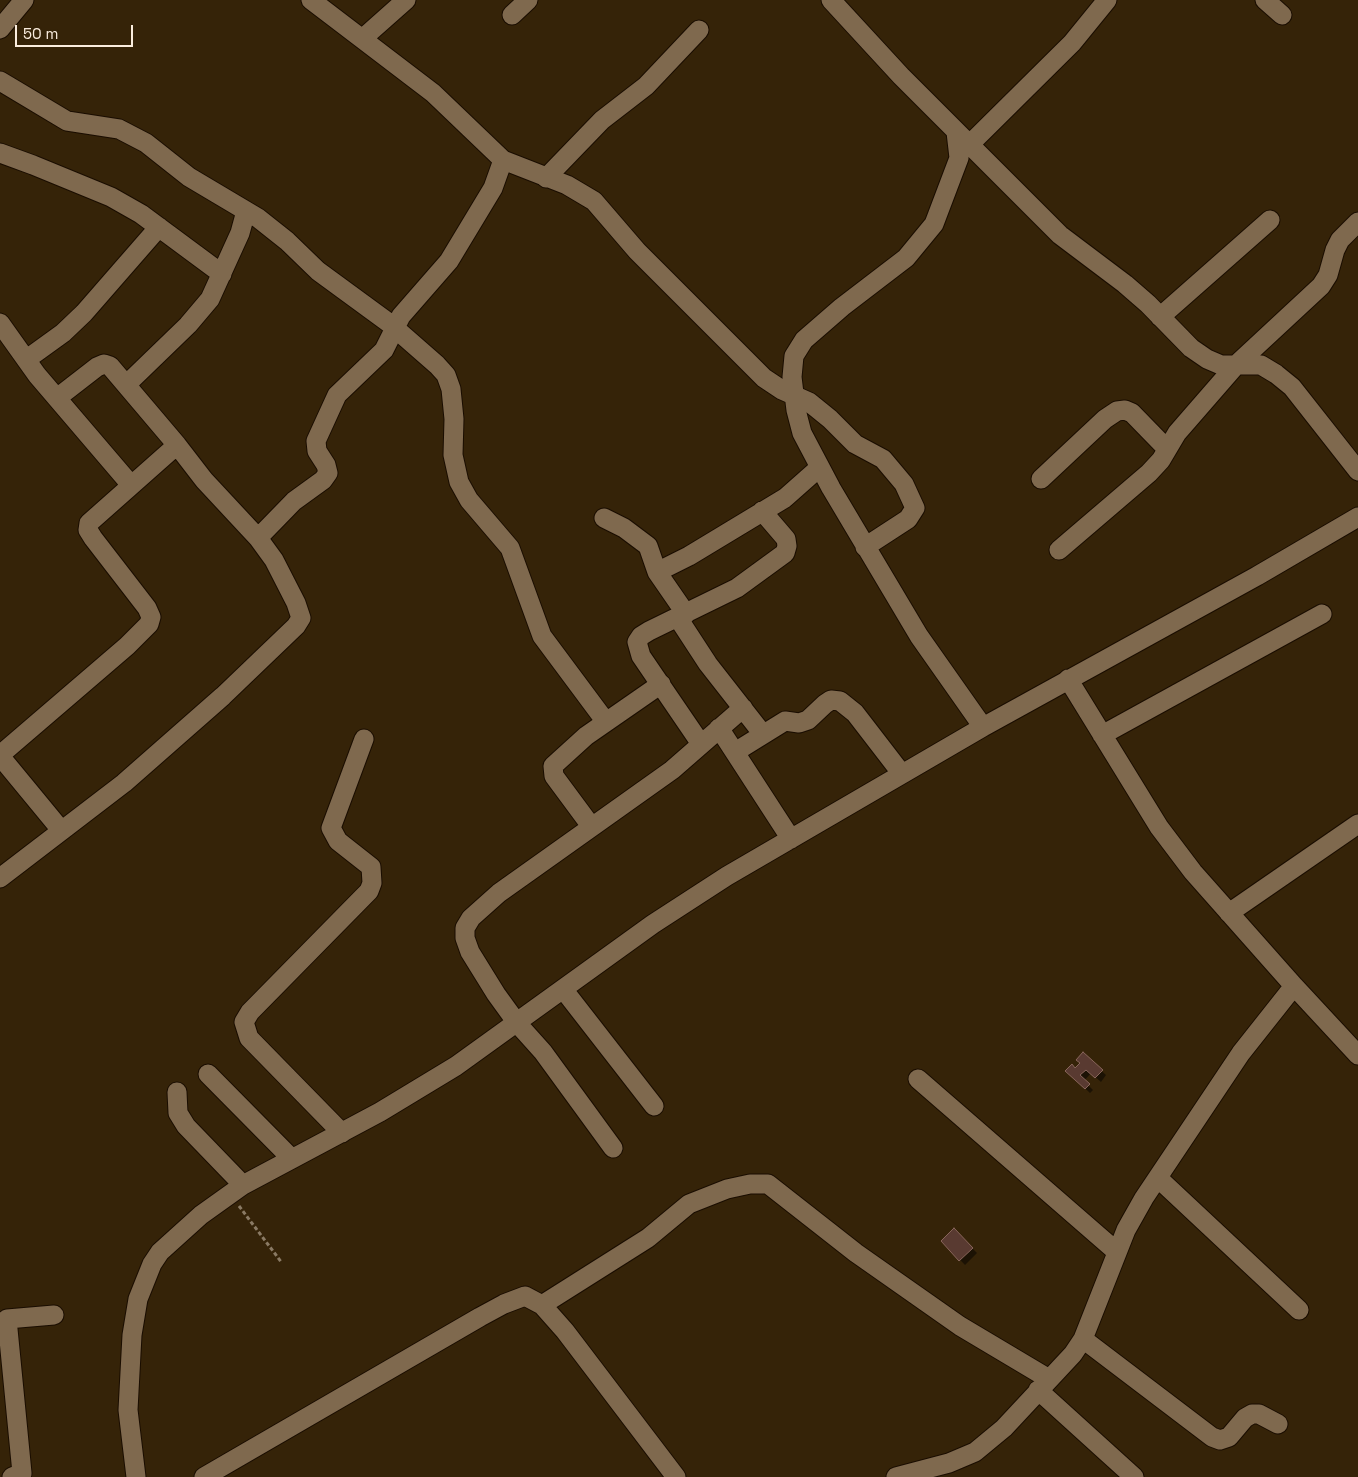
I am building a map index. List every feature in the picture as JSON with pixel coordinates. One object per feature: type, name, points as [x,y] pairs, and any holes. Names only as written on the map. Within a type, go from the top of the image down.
[{"type":"street","points":[[0,29],[24,0]]},
{"type":"street","points":[[311,0],[433,93],[504,160],[577,190],[594,201],[637,251],[671,282],[749,365],[772,384],[809,402],[830,419],[855,444],[883,459],[904,484],[914,501],[915,508],[908,519],[865,547]]},
{"type":"street","points":[[362,39],[406,0]]},
{"type":"street","points":[[512,16],[528,0]]},
{"type":"street","points":[[832,0],[962,138],[1060,235],[1110,272],[1191,348],[1206,359],[1221,365],[1261,365],[1292,387],[1358,471]]},
{"type":"street","points":[[983,727],[928,650],[865,547],[802,433],[794,394],[792,364],[804,340],[842,307],[906,258],[934,224],[959,158],[962,138],[1072,43],[1107,0]]},
{"type":"street","points":[[1266,0],[1282,15]]},
{"type":"street","points":[[546,178],[602,120],[646,86],[699,30]]},
{"type":"street","points":[[0,81],[67,121],[119,129],[136,137],[190,177],[246,211],[287,241],[332,282],[426,354],[446,375],[451,389],[454,419],[453,455],[459,482],[468,500],[510,548],[536,624],[542,636],[606,722]]},
{"type":"street","points":[[0,154],[33,165],[111,197],[159,227],[222,274]]},
{"type":"street","points":[[258,538],[294,501],[323,480],[328,473],[326,465],[317,450],[316,442],[323,422],[337,395],[384,350],[394,328],[448,261],[493,188],[504,160]]},
{"type":"street","points":[[127,384],[202,310],[213,294],[222,274],[240,233],[246,211]]},
{"type":"street","points":[[1160,317],[1270,220]]},
{"type":"street","points":[[1059,550],[1136,486],[1161,460],[1177,433],[1236,364],[1321,286],[1328,275],[1340,240],[1358,222]]},
{"type":"street","points":[[27,360],[63,333],[84,313],[159,227]]},
{"type":"street","points":[[0,322],[36,375],[130,485]]},
{"type":"street","points":[[0,878],[124,783],[223,696],[296,626],[301,618],[300,610],[274,560],[258,538],[204,480],[127,384],[110,366],[104,364],[90,371],[57,398]]},
{"type":"street","points":[[1041,479],[1104,419],[1117,411],[1125,410],[1132,413],[1167,449]]},
{"type":"street","points":[[62,830],[0,756],[127,646],[149,624],[150,617],[147,608],[88,530],[89,523],[177,445]]},
{"type":"street","points":[[657,572],[689,556],[792,493],[810,474],[820,467]]},
{"type":"street","points":[[701,744],[641,656],[637,642],[641,636],[649,631],[737,588],[785,553],[786,539],[762,511]]},
{"type":"street","points":[[604,518],[624,528],[648,546],[657,572],[704,658],[762,733]]},
{"type":"street","points":[[136,1477],[128,1410],[132,1335],[140,1292],[152,1264],[160,1252],[188,1225],[237,1190],[342,1133],[456,1066],[653,924],[727,876],[1068,679],[1355,524]]},
{"type":"street","points":[[1102,735],[1322,614]]},
{"type":"street","points":[[1068,679],[1159,827],[1193,872],[1358,1055]]},
{"type":"street","points":[[591,826],[554,776],[553,766],[573,746],[661,684]]},
{"type":"street","points":[[735,752],[762,733],[785,721],[799,723],[808,720],[831,700],[840,701],[855,713],[902,774]]},
{"type":"street","points":[[613,1148],[543,1052],[516,1023],[470,952],[465,938],[465,928],[471,918],[482,907],[591,826],[672,770],[742,708]]},
{"type":"street","points":[[719,728],[791,839]]},
{"type":"street","points":[[342,1133],[249,1038],[244,1022],[250,1012],[369,891],[372,883],[371,867],[338,841],[331,828],[364,739]]},
{"type":"street","points":[[1229,913],[1358,824]]},
{"type":"street","points":[[896,1477],[923,1474],[975,1452],[1004,1428],[1073,1354],[1083,1339],[1126,1230],[1241,1053],[1294,986]]},
{"type":"street","points":[[564,990],[654,1106]]},
{"type":"street","points":[[208,1074],[292,1159]]},
{"type":"street","points":[[918,1079],[1117,1252]]},
{"type":"street","points":[[177,1092],[178,1113],[186,1126],[237,1190]]},
{"type":"street","points":[[1158,1178],[1298,1310]]},
{"type":"street","points":[[542,1305],[648,1238],[689,1204],[750,1184],[768,1184],[856,1253],[1043,1385],[1134,1477]]},
{"type":"street","points":[[204,1477],[504,1304],[525,1296],[542,1305],[577,1346],[676,1477]]},
{"type":"street","points":[[12,1477],[22,1472],[7,1319],[54,1315]]},
{"type":"street","points":[[1083,1339],[1212,1437],[1220,1440],[1229,1437],[1244,1418],[1252,1414],[1259,1414],[1278,1424]]},
{"type":"path","points":[[237,1190],[282,1263]]},
{"type":"building","points":[[1083,1052],[1103,1070],[1095,1078],[1086,1070],[1080,1075],[1090,1084],[1085,1089],[1065,1071],[1072,1064],[1075,1068],[1080,1063],[1076,1060]]},
{"type":"building","points":[[954,1228],[973,1248],[959,1261],[941,1241]]}]
